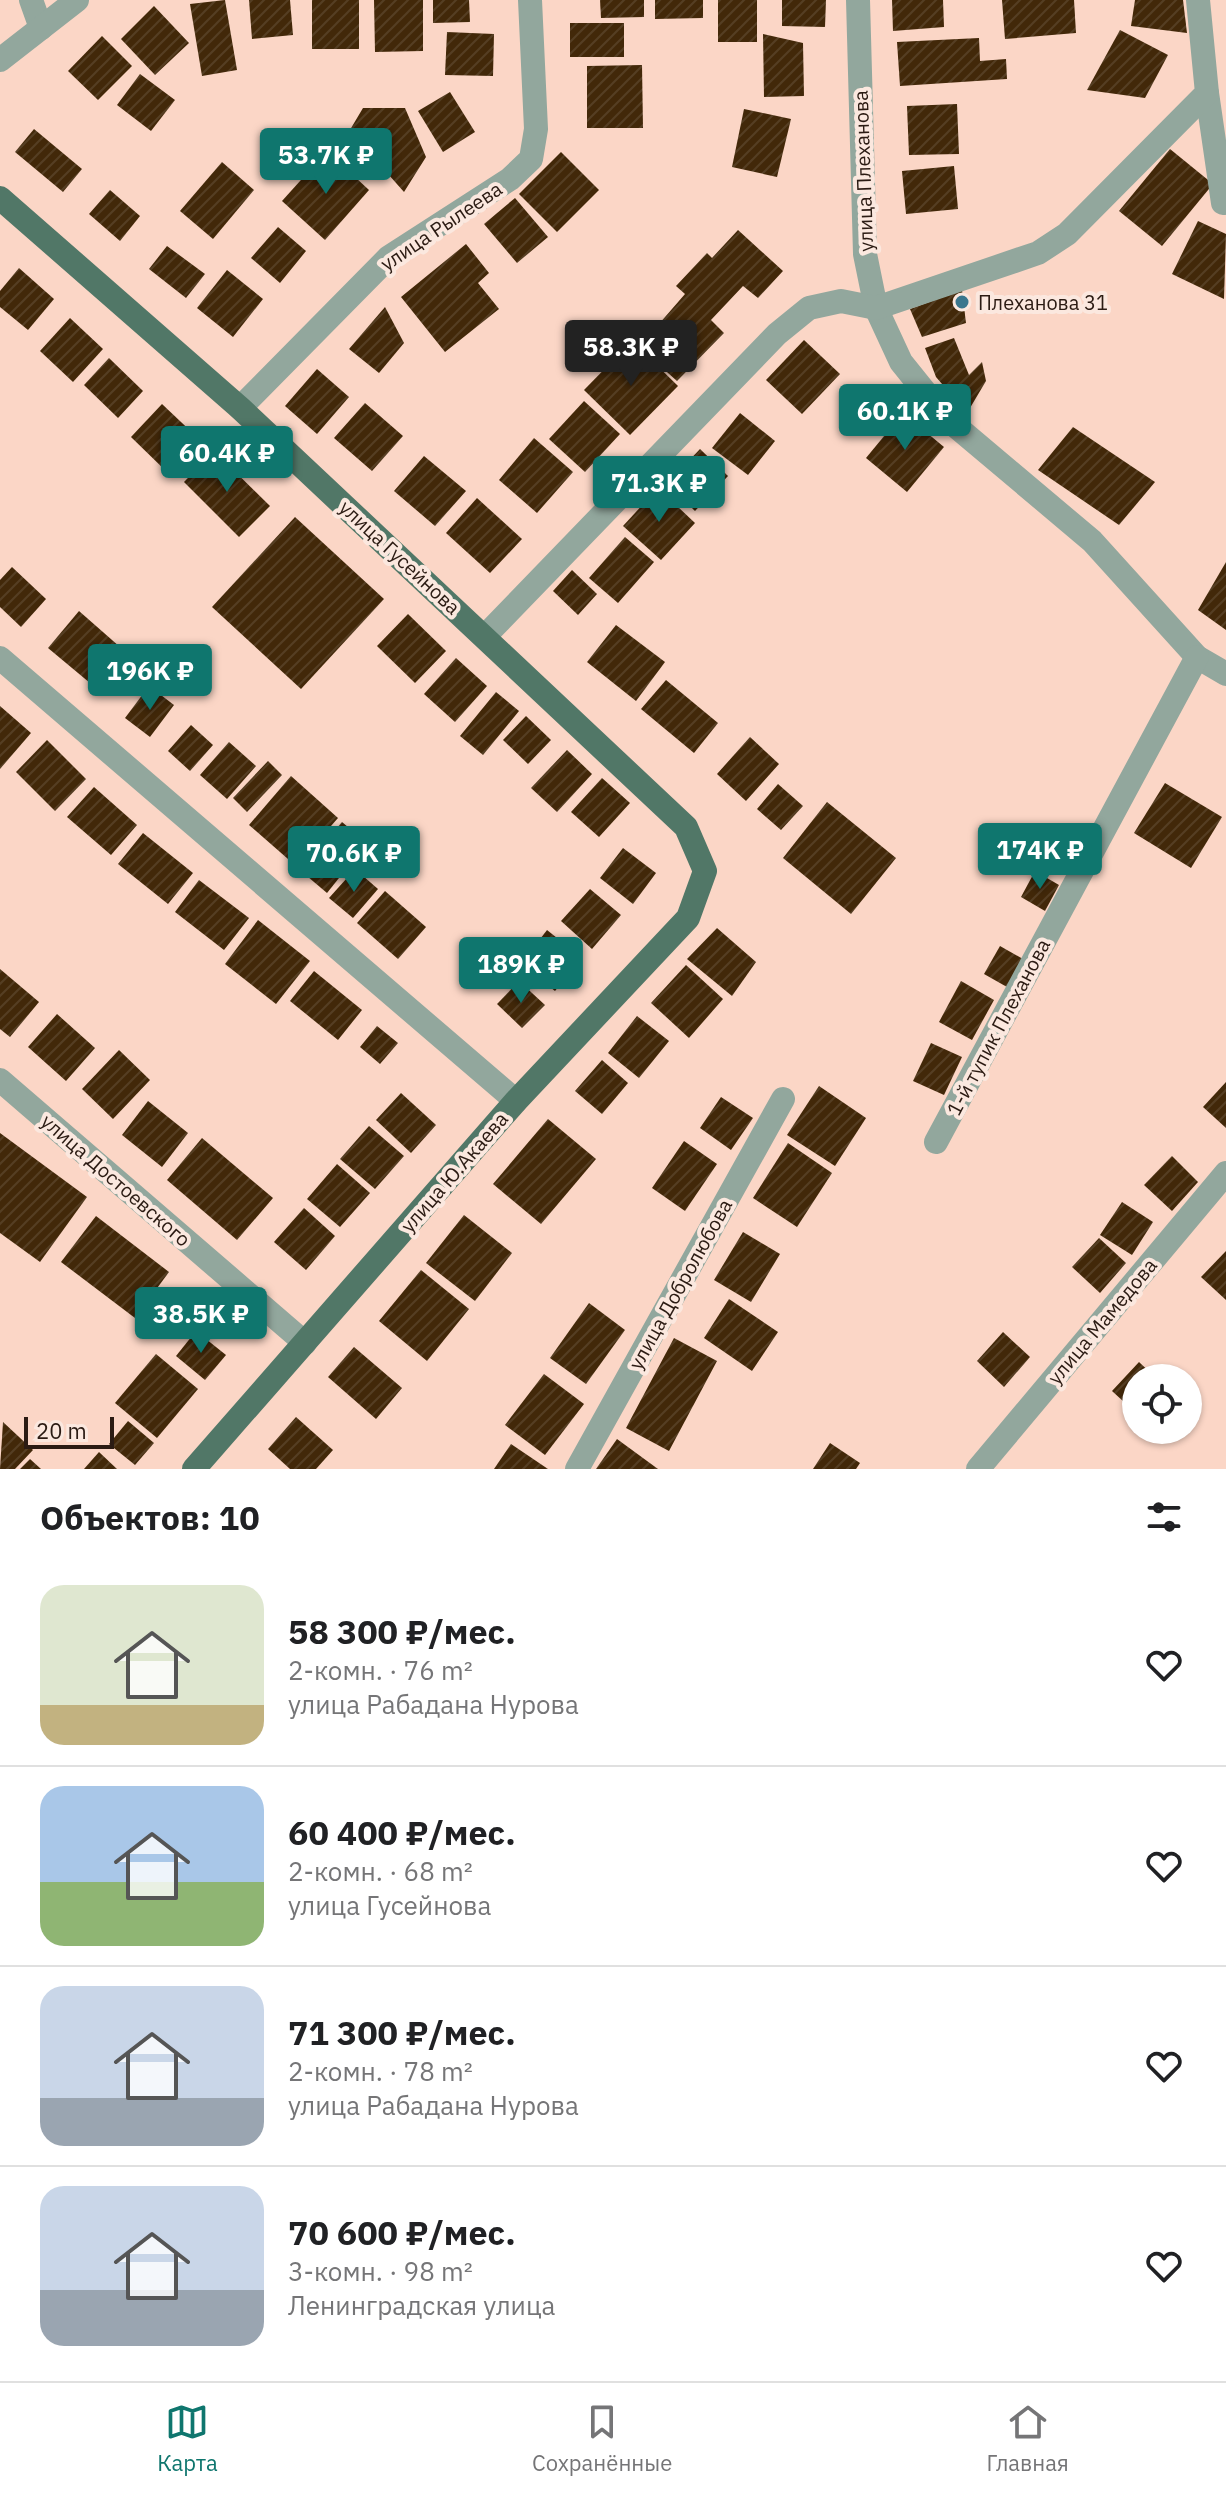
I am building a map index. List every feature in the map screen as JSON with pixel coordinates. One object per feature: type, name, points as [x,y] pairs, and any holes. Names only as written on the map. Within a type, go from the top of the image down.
[{"type":"main road","name":"улица Гусейнова","points":[[0,198],[240,408],[686,827],[705,871]]},
{"type":"main road","name":"улица Ю.Акаева","points":[[194,1469],[516,1101],[688,918],[705,871]]},
{"type":"street","points":[[31,0],[41,28]]},
{"type":"street","points":[[0,60],[77,0]]},
{"type":"street","name":"улица Рылеева","points":[[240,408],[389,257],[510,179],[531,159],[536,129],[530,0]]},
{"type":"street","name":"улица Плеханова","points":[[858,0],[865,254],[876,308],[901,362],[946,418],[1092,541],[1197,657],[1226,674]]},
{"type":"street","points":[[1198,0],[1207,93],[1223,203]]},
{"type":"street","points":[[485,636],[777,334],[809,308],[841,301],[876,308],[1038,253],[1067,234],[1207,93]]},
{"type":"street","name":"1-й тупик Плеханова","points":[[936,1142],[1197,657]]},
{"type":"street","points":[[0,658],[516,1101]]},
{"type":"street","name":"улица Достоевского","points":[[0,1080],[305,1343]]},
{"type":"street","name":"улица Добролюбова","points":[[577,1469],[783,1099]]},
{"type":"street","name":"улица Мамедова","points":[[978,1469],[1226,1173]]},
{"type":"building","points":[[225,0],[237,70],[202,76],[190,4]]},
{"type":"building","points":[[249,0],[290,0],[293,35],[252,39]]},
{"type":"building","points":[[312,0],[359,0],[359,49],[312,49]]},
{"type":"building","points":[[374,0],[423,0],[423,51],[375,52]]},
{"type":"building","points":[[433,0],[469,0],[470,22],[433,23]]},
{"type":"building","points":[[600,0],[644,0],[644,17],[601,18]]},
{"type":"building","points":[[655,0],[703,0],[703,18],[655,19]]},
{"type":"building","points":[[718,0],[757,0],[757,42],[718,42]]},
{"type":"building","points":[[782,0],[826,0],[825,27],[782,26]]},
{"type":"building","points":[[892,0],[943,0],[944,27],[893,31]]},
{"type":"building","points":[[1002,0],[1074,0],[1076,33],[1005,39]]},
{"type":"building","points":[[1135,0],[1183,0],[1187,33],[1131,26]]},
{"type":"building","points":[[154,6],[189,43],[155,75],[121,39]]},
{"type":"building","points":[[570,23],[624,23],[624,57],[570,57]]},
{"type":"building","points":[[1120,30],[1168,55],[1145,98],[1087,90]]},
{"type":"building","points":[[447,32],[494,34],[493,76],[445,75]]},
{"type":"building","points":[[763,34],[803,43],[804,96],[764,97]]},
{"type":"building","points":[[102,36],[132,66],[98,100],[68,71]]},
{"type":"building","points":[[979,38],[980,61],[1006,59],[1007,79],[900,86],[897,42]]},
{"type":"building","points":[[642,65],[643,128],[587,128],[587,66]]},
{"type":"building","points":[[140,74],[175,100],[151,131],[117,105]]},
{"type":"building","points":[[450,92],[475,132],[443,152],[418,111]]},
{"type":"building","points":[[957,104],[959,154],[909,155],[907,106]]},
{"type":"building","points":[[363,108],[405,108],[426,157],[404,192],[365,148],[341,145]]},
{"type":"building","points":[[744,109],[791,119],[777,177],[732,167]]},
{"type":"building","points":[[34,129],[82,169],[63,192],[15,152]]},
{"type":"building","points":[[1170,149],[1213,184],[1162,246],[1119,211]]},
{"type":"building","points":[[327,151],[369,190],[325,240],[282,201]]},
{"type":"building","points":[[561,152],[599,190],[557,232],[519,194]]},
{"type":"building","points":[[222,162],[254,190],[213,239],[180,211]]},
{"type":"building","points":[[954,166],[958,209],[906,214],[902,171]]},
{"type":"building","points":[[110,190],[140,216],[120,241],[89,214]]},
{"type":"building","points":[[515,198],[548,237],[517,263],[484,224]]},
{"type":"building","points":[[1198,221],[1226,234],[1224,299],[1172,274]]},
{"type":"building","points":[[278,227],[306,251],[280,283],[251,258]]},
{"type":"building","points":[[738,230],[783,271],[758,298],[743,286],[711,320],[724,333],[677,381],[639,347],[685,294],[676,286],[707,253],[712,258]]},
{"type":"building","points":[[466,244],[489,273],[478,283],[499,309],[445,352],[401,297]]},
{"type":"building","points":[[167,246],[205,274],[186,298],[149,269]]},
{"type":"building","points":[[19,268],[54,299],[28,330],[0,307],[0,291]]},
{"type":"building","points":[[227,270],[263,299],[233,337],[197,308]]},
{"type":"building","points":[[962,290],[966,323],[922,337],[910,309]]},
{"type":"building","points":[[385,307],[404,343],[379,373],[349,349]]},
{"type":"building","points":[[70,318],[103,349],[73,382],[40,351]]},
{"type":"building","points":[[954,338],[969,375],[982,362],[986,381],[967,413],[936,377],[925,348]]},
{"type":"building","points":[[804,340],[840,374],[802,414],[766,380]]},
{"type":"building","points":[[632,341],[678,386],[630,435],[584,390]]},
{"type":"building","points":[[109,358],[143,391],[118,418],[84,385]]},
{"type":"building","points":[[317,369],[349,397],[317,434],[285,406]]},
{"type":"building","points":[[584,401],[620,434],[585,472],[549,439]]},
{"type":"building","points":[[365,403],[403,436],[372,471],[334,438]]},
{"type":"building","points":[[162,404],[200,440],[168,473],[131,437]]},
{"type":"building","points":[[740,413],[775,441],[748,475],[712,448]]},
{"type":"building","points":[[903,413],[944,447],[907,492],[866,458]]},
{"type":"building","points":[[1073,427],[1155,482],[1119,525],[1038,470]]},
{"type":"building","points":[[534,438],[573,472],[537,513],[499,480]]},
{"type":"building","points":[[700,449],[728,476],[695,511],[667,484]]},
{"type":"building","points":[[214,451],[270,506],[239,537],[184,482]]},
{"type":"building","points":[[424,456],[466,491],[435,526],[394,491]]},
{"type":"building","points":[[658,488],[695,523],[661,560],[623,526]]},
{"type":"building","points":[[477,498],[522,539],[490,573],[446,533]]},
{"type":"building","points":[[295,517],[384,599],[301,689],[212,607]]},
{"type":"building","points":[[625,537],[654,562],[618,603],[589,578]]},
{"type":"building","points":[[1226,562],[1226,630],[1198,610]]},
{"type":"building","points":[[12,567],[46,599],[21,627],[0,607],[0,580]]},
{"type":"building","points":[[572,570],[597,594],[578,615],[553,591]]},
{"type":"building","points":[[79,611],[120,647],[90,683],[48,648]]},
{"type":"building","points":[[408,614],[446,651],[415,683],[377,646]]},
{"type":"building","points":[[616,625],[665,662],[636,701],[587,662]]},
{"type":"building","points":[[456,658],[487,686],[455,722],[424,694]]},
{"type":"building","points":[[666,680],[718,723],[694,753],[641,709]]},
{"type":"building","points":[[149,686],[174,705],[150,737],[125,718]]},
{"type":"building","points":[[496,692],[519,711],[483,755],[460,736]]},
{"type":"building","points":[[0,706],[31,733],[0,769]]},
{"type":"building","points":[[526,716],[551,740],[528,764],[503,740]]},
{"type":"building","points":[[191,725],[213,745],[190,771],[168,751]]},
{"type":"building","points":[[750,737],[779,764],[746,801],[717,774]]},
{"type":"building","points":[[47,740],[86,779],[55,811],[16,772]]},
{"type":"building","points":[[229,742],[256,766],[227,799],[200,775]]},
{"type":"building","points":[[567,750],[592,774],[557,812],[531,788]]},
{"type":"building","points":[[268,761],[282,775],[247,812],[233,798]]},
{"type":"building","points":[[291,776],[338,818],[296,866],[249,825]]},
{"type":"building","points":[[602,778],[630,803],[599,837],[571,812]]},
{"type":"building","points":[[1165,783],[1222,817],[1191,868],[1134,833]]},
{"type":"building","points":[[778,784],[803,806],[781,830],[757,809]]},
{"type":"building","points":[[94,787],[137,825],[111,855],[67,817]]},
{"type":"building","points":[[827,802],[896,858],[851,914],[783,858]]},
{"type":"building","points":[[342,822],[367,843],[327,893],[301,871]]},
{"type":"building","points":[[143,833],[193,873],[168,904],[118,864]]},
{"type":"building","points":[[623,848],[656,873],[633,904],[600,878]]},
{"type":"building","points":[[355,869],[378,889],[353,918],[329,898]]},
{"type":"building","points":[[1035,871],[1059,885],[1045,911],[1021,897]]},
{"type":"building","points":[[199,880],[249,918],[224,950],[175,912]]},
{"type":"building","points":[[590,889],[621,915],[592,949],[561,921]]},
{"type":"building","points":[[385,891],[426,927],[398,959],[357,923]]},
{"type":"building","points":[[258,920],[310,961],[276,1004],[225,964]]},
{"type":"building","points":[[717,928],[756,962],[732,996],[687,959]]},
{"type":"building","points":[[547,930],[582,958],[555,991],[521,964]]},
{"type":"building","points":[[1000,946],[1023,959],[1007,987],[984,974]]},
{"type":"building","points":[[686,965],[723,999],[689,1038],[651,1003]]},
{"type":"building","points":[[0,969],[39,1002],[10,1037],[0,1029]]},
{"type":"building","points":[[314,971],[362,1010],[338,1040],[290,1001]]},
{"type":"building","points":[[519,981],[545,1005],[522,1028],[497,1004]]},
{"type":"building","points":[[961,981],[994,1000],[972,1040],[939,1022]]},
{"type":"building","points":[[57,1014],[95,1048],[66,1081],[28,1047]]},
{"type":"building","points":[[637,1016],[669,1041],[639,1078],[608,1053]]},
{"type":"building","points":[[377,1026],[398,1043],[380,1064],[360,1047]]},
{"type":"building","points":[[931,1043],[962,1057],[944,1095],[913,1081]]},
{"type":"building","points":[[119,1050],[150,1080],[113,1119],[82,1089]]},
{"type":"building","points":[[602,1060],[628,1083],[602,1114],[575,1091]]},
{"type":"building","points":[[1226,1082],[1226,1128],[1203,1107]]},
{"type":"building","points":[[819,1086],[866,1118],[835,1166],[787,1135]]},
{"type":"building","points":[[401,1093],[436,1125],[411,1153],[376,1120]]},
{"type":"building","points":[[721,1097],[753,1118],[731,1150],[700,1128]]},
{"type":"building","points":[[148,1101],[188,1133],[162,1167],[122,1135]]},
{"type":"building","points":[[548,1119],[596,1159],[541,1224],[493,1184]]},
{"type":"building","points":[[369,1126],[404,1156],[375,1189],[340,1159]]},
{"type":"building","points":[[0,1133],[87,1197],[40,1262],[0,1233]]},
{"type":"building","points":[[202,1138],[273,1198],[237,1240],[167,1180]]},
{"type":"building","points":[[684,1141],[717,1164],[685,1211],[652,1188]]},
{"type":"building","points":[[788,1143],[832,1173],[797,1227],[753,1198]]},
{"type":"building","points":[[1172,1156],[1198,1182],[1172,1211],[1144,1185]]},
{"type":"building","points":[[337,1164],[370,1193],[340,1227],[307,1199]]},
{"type":"building","points":[[1122,1202],[1153,1222],[1132,1255],[1100,1235]]},
{"type":"building","points":[[304,1208],[335,1236],[306,1270],[274,1242]]},
{"type":"building","points":[[464,1215],[512,1253],[475,1301],[426,1263]]},
{"type":"building","points":[[96,1216],[169,1272],[135,1318],[61,1262]]},
{"type":"building","points":[[743,1232],[780,1254],[751,1302],[714,1280]]},
{"type":"building","points":[[1099,1238],[1126,1263],[1100,1293],[1072,1267]]},
{"type":"building","points":[[1226,1251],[1226,1300],[1201,1277]]},
{"type":"building","points":[[421,1270],[469,1309],[427,1361],[379,1321]]},
{"type":"building","points":[[729,1299],[778,1332],[752,1371],[704,1338]]},
{"type":"building","points":[[589,1303],[625,1330],[586,1384],[550,1358]]},
{"type":"building","points":[[196,1331],[226,1355],[205,1380],[176,1356]]},
{"type":"building","points":[[1003,1332],[1030,1357],[1004,1387],[977,1361]]},
{"type":"building","points":[[674,1338],[717,1361],[669,1451],[626,1428]]},
{"type":"building","points":[[354,1347],[402,1388],[376,1419],[328,1377]]},
{"type":"building","points":[[156,1354],[198,1389],[157,1438],[115,1403]]},
{"type":"building","points":[[544,1374],[584,1404],[545,1455],[505,1425]]},
{"type":"building","points":[[1122,1380],[1122,1400],[1112,1391]]},
{"type":"building","points":[[296,1417],[333,1450],[316,1469],[290,1469],[268,1449]]},
{"type":"building","points":[[128,1421],[154,1443],[135,1465],[109,1444]]},
{"type":"building","points":[[3,1422],[33,1450],[15,1469],[0,1469]]},
{"type":"building","points":[[617,1439],[658,1469],[596,1469]]},
{"type":"building","points":[[830,1443],[860,1463],[856,1469],[813,1469]]},
{"type":"building","points":[[511,1444],[548,1469],[494,1469]]},
{"type":"building","points":[[99,1452],[117,1469],[84,1469]]},
{"type":"building","points":[[30,1459],[41,1469],[20,1469]]},
{"type":"place","name":"Плеханова 31","points":[[962,302]]}]
